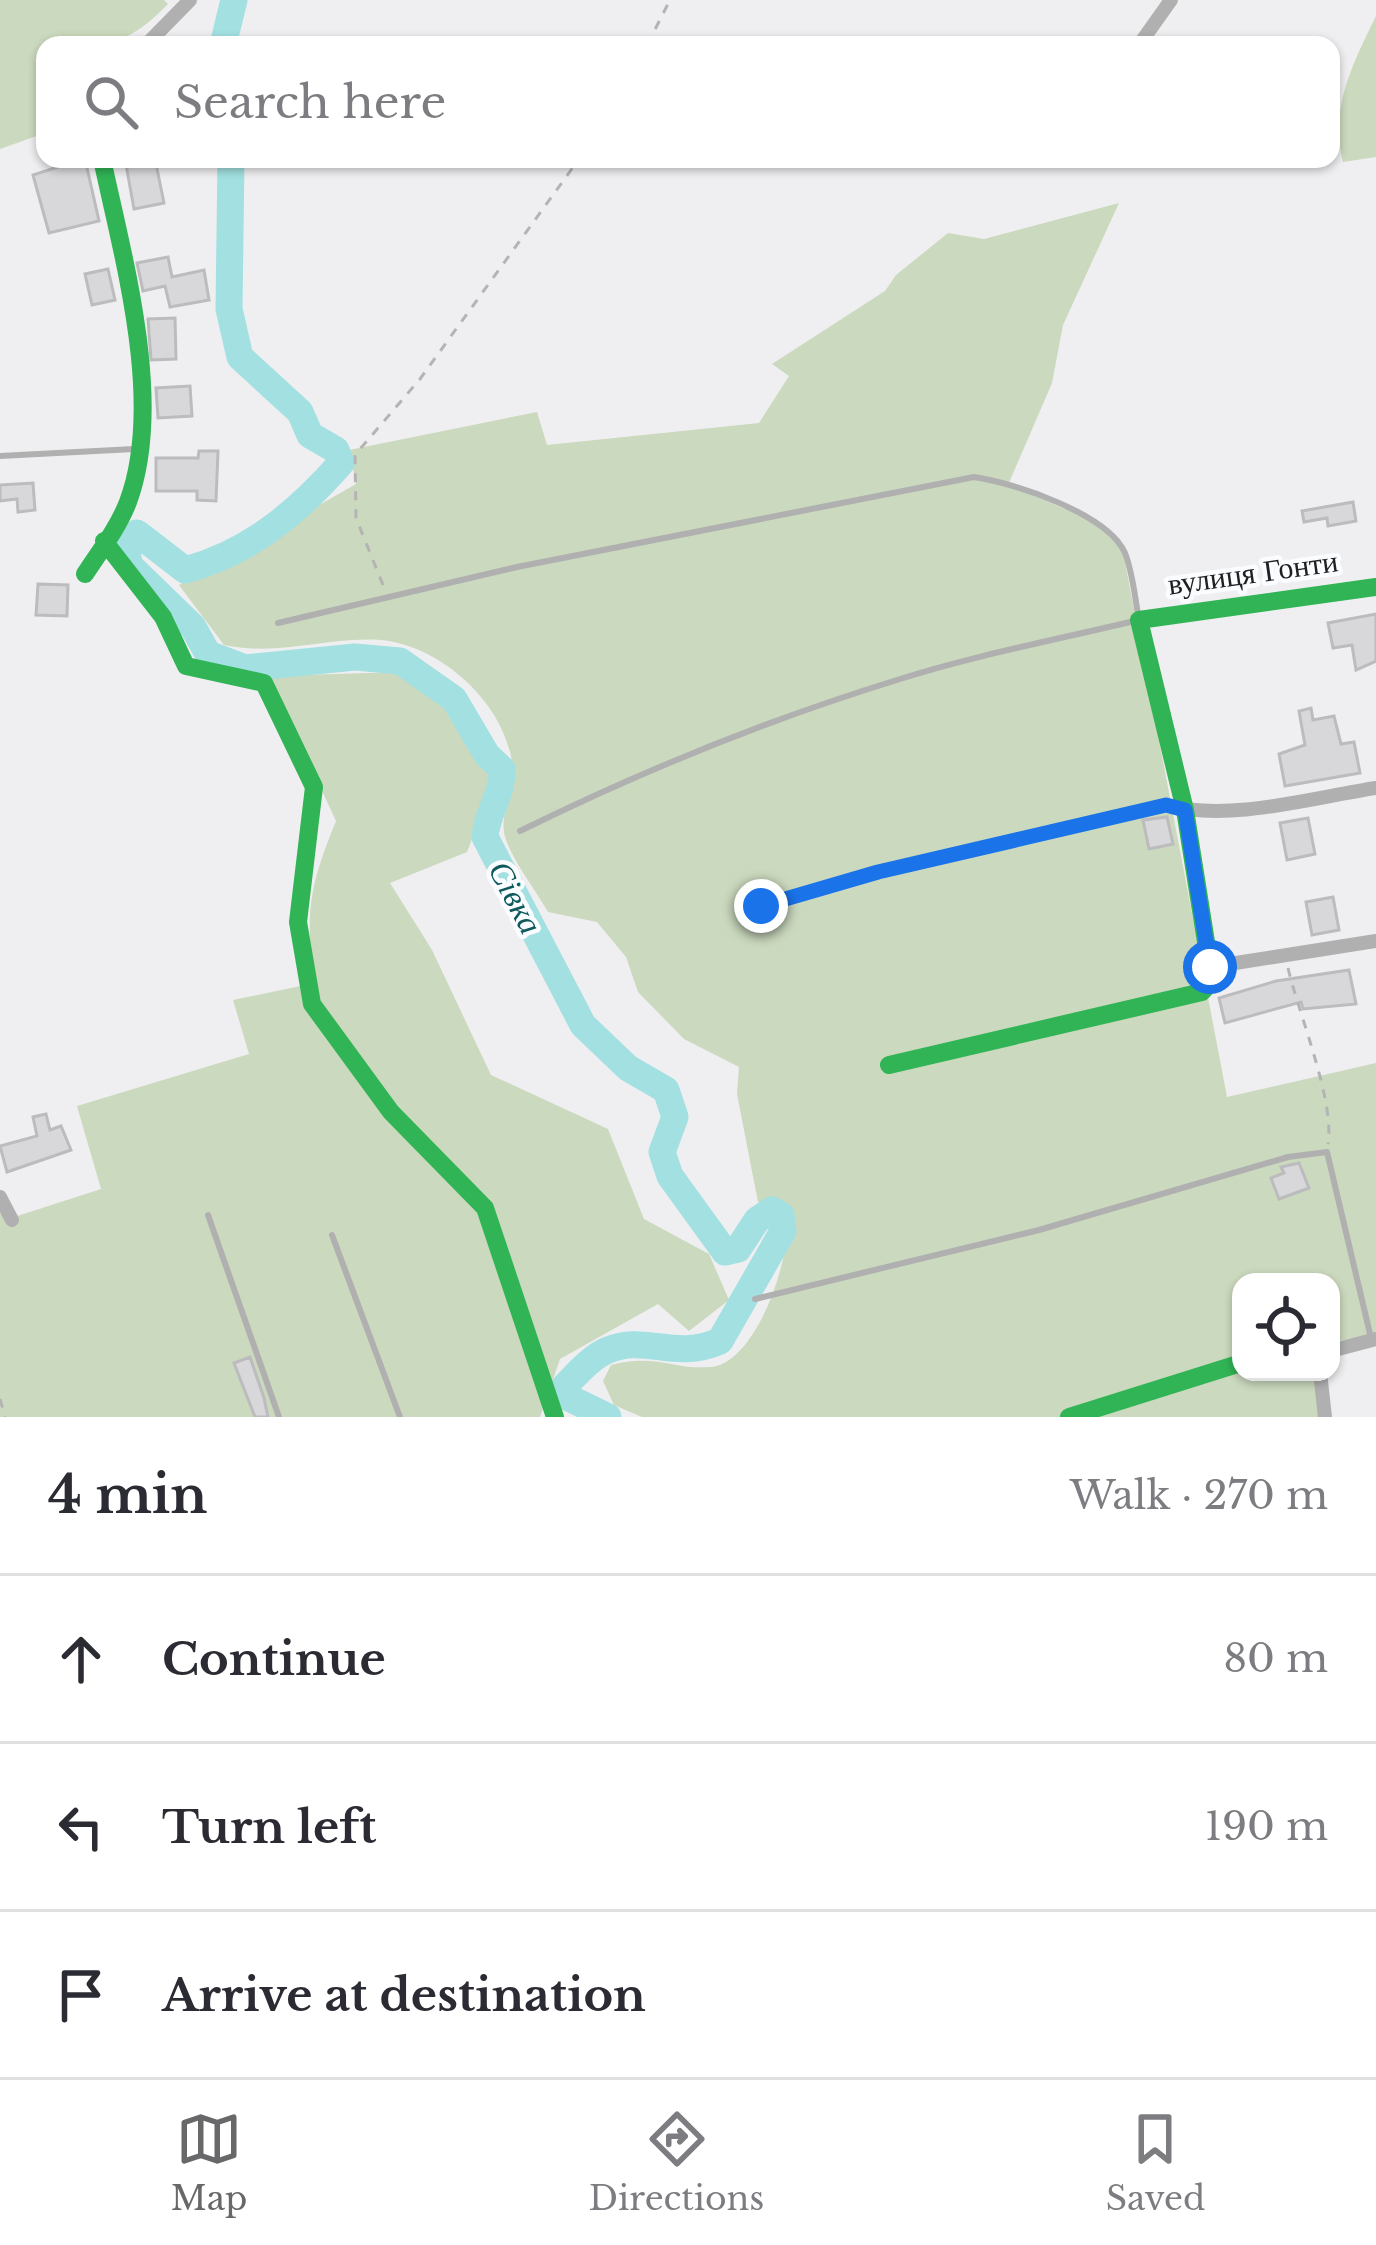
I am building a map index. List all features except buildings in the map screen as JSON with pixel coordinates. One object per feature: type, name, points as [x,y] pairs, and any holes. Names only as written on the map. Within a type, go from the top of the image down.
[{"type":"street","points":[[155,36],[190,0]]},
{"type":"street","points":[[1145,36],[1172,0]]},
{"type":"street","points":[[85,574],[130,496],[136,449],[132,308],[105,168]]},
{"type":"street","points":[[104,542],[163,617],[186,666],[264,683],[314,787],[298,922],[312,1004],[391,1112],[485,1208],[556,1417]]},
{"type":"street","name":"вулиця Гонти","points":[[1139,620],[1376,587]]},
{"type":"street","points":[[889,1065],[1202,992],[1211,982],[1139,620]]},
{"type":"street","points":[[1175,807],[1273,804],[1376,788]]},
{"type":"street","points":[[1210,967],[1376,941]]},
{"type":"street","points":[[0,1197],[12,1220]]},
{"type":"street","points":[[1340,1349],[1374,1340]]},
{"type":"street","points":[[1069,1417],[1232,1366]]},
{"type":"street","points":[[1321,1381],[1325,1417]]},
{"type":"lane","points":[[0,456],[136,449]]},
{"type":"lane","points":[[278,622],[974,477],[998,480],[1111,531],[1126,555],[1139,620],[903,678],[803,710],[642,773],[520,831]]},
{"type":"lane","points":[[761,906],[878,872],[1175,807]]},
{"type":"lane","points":[[755,1298],[1039,1230],[1288,1157],[1327,1151],[1374,1340]]},
{"type":"lane","points":[[208,1215],[279,1417]]},
{"type":"lane","points":[[332,1235],[400,1417]]},
{"type":"path","points":[[652,36],[670,0]]},
{"type":"path","points":[[388,597],[356,518],[355,455],[420,380],[573,168]]},
{"type":"path","points":[[1286,956],[1302,1030],[1322,1080],[1330,1132],[1327,1151]]},
{"type":"path","points":[[0,1399],[5,1417]]},
{"type":"green space","points":[[0,0],[164,0],[168,4],[128,36],[36,36],[36,136],[0,149]]},
{"type":"green space","points":[[1376,16],[1376,157],[1343,162],[1340,114],[1352,69]]},
{"type":"green space","points":[[1119,203],[1063,325],[1052,383],[1008,485],[1104,525],[1121,541],[1227,1097],[1376,1063],[1376,1336],[1340,1341],[1340,1273],[1232,1273],[1232,1381],[1314,1381],[1323,1417],[642,1417],[614,1405],[603,1381],[611,1365],[652,1361],[711,1367],[729,1360],[759,1323],[780,1271],[786,1244],[784,1203],[758,1202],[737,1094],[739,1067],[684,1039],[638,992],[626,957],[597,922],[548,912],[506,840],[504,816],[513,776],[510,752],[488,706],[471,686],[429,655],[381,640],[265,649],[224,645],[179,585],[356,484],[349,450],[537,412],[547,445],[759,423],[789,376],[772,364],[885,291],[896,275],[948,233],[984,239]]},
{"type":"green space","points":[[402,672],[458,718],[495,781],[467,852],[390,883],[432,950],[491,1075],[608,1129],[644,1219],[709,1254],[729,1300],[689,1331],[658,1304],[560,1359],[540,1417],[0,1417],[0,1213],[8,1219],[101,1189],[77,1106],[249,1054],[233,1000],[315,983],[312,900],[336,821],[269,676]]},
{"type":"waterway","name":"Сівка","points":[[225,36],[234,0]]},
{"type":"waterway","name":"Сівка","points":[[231,168],[229,309],[240,357],[300,412],[310,435],[336,450],[341,463],[290,514],[230,553],[185,570],[137,533],[127,548],[129,565],[193,627],[208,654],[245,668],[355,657],[400,661],[454,699],[487,755],[502,769],[485,837],[583,1025],[628,1068],[666,1090],[675,1117],[662,1152],[670,1176],[725,1252],[738,1249],[757,1220],[772,1210],[781,1215],[783,1231],[720,1341],[688,1349],[635,1345],[608,1350],[563,1388],[565,1396],[608,1417]]},
{"type":"traffic: fast","points":[[85,574],[128,502],[142,421],[137,330],[104,168]]},
{"type":"traffic: fast","points":[[104,541],[163,617],[186,666],[264,683],[314,787],[298,922],[312,1004],[391,1112],[485,1208],[555,1417]]},
{"type":"traffic: fast","points":[[889,1065],[1202,992],[1211,982],[1210,967],[1185,810],[1139,620],[1376,587]]},
{"type":"traffic: fast","points":[[1069,1417],[1232,1366]]},
{"type":"route","points":[[761,906],[878,872],[1166,805],[1185,810],[1210,967]]}]
